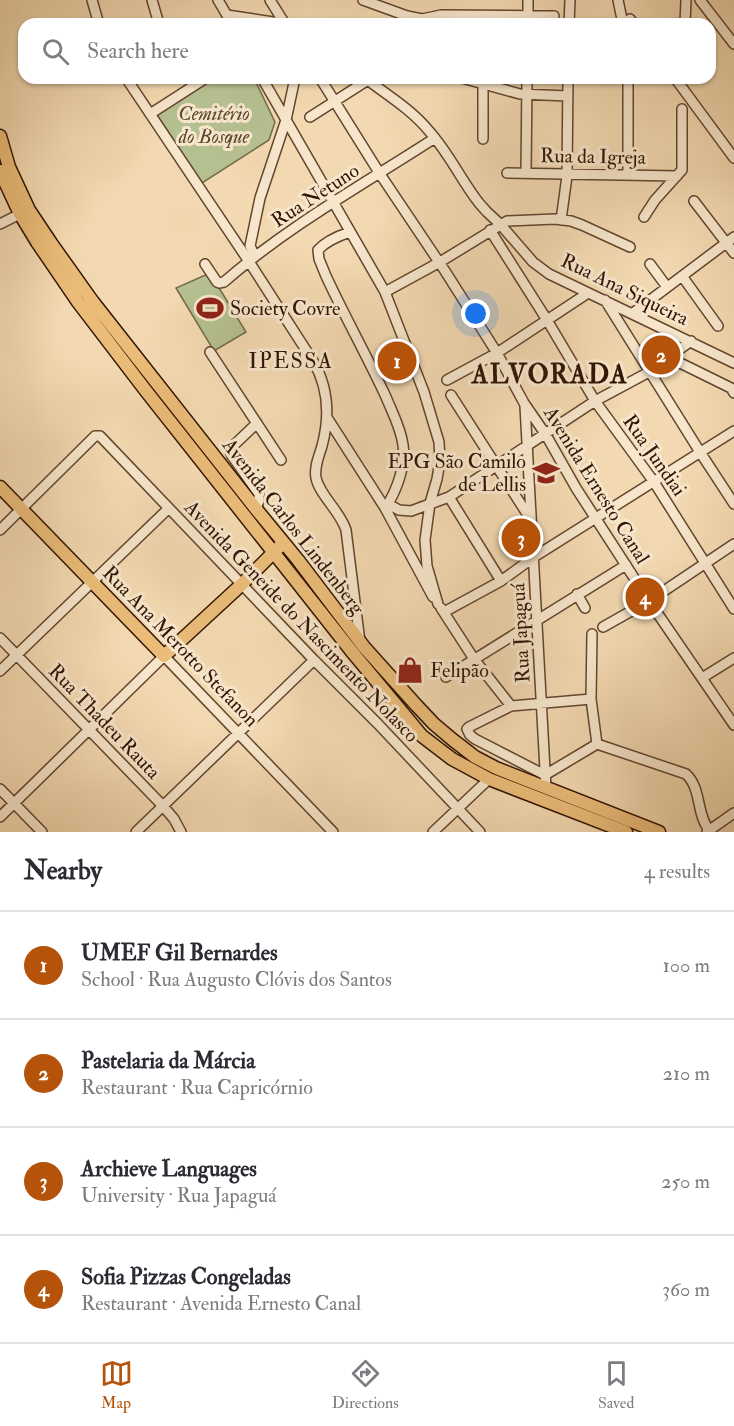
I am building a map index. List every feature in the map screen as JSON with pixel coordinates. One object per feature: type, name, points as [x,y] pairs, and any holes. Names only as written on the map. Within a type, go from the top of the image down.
[{"type":"main road","name":"Avenida Carlos Lindenberg","points":[[0,136],[9,166],[29,210],[93,302],[284,542],[360,642],[434,724],[475,757],[496,768],[658,832]]},
{"type":"main road","name":"Avenida Carlos Lindenberg","points":[[0,171],[20,214],[78,302],[353,653],[422,736],[452,759],[489,778],[626,832]]},
{"type":"main road","name":"Rua Ana Merotto Stefanon","points":[[0,486],[165,657]]},
{"type":"main road","points":[[165,657],[284,542]]},
{"type":"street","points":[[92,0],[97,18]]},
{"type":"street","points":[[152,0],[157,18]]},
{"type":"street","points":[[218,0],[229,18]]},
{"type":"street","points":[[270,0],[282,18]]},
{"type":"street","points":[[363,0],[407,16],[422,18],[441,15],[466,18]]},
{"type":"street","points":[[528,0],[528,18]]},
{"type":"street","points":[[569,18],[570,0]]},
{"type":"street","points":[[618,0],[627,18]]},
{"type":"street","points":[[685,18],[686,0]]},
{"type":"street","points":[[700,0],[714,18]]},
{"type":"street","points":[[541,18],[554,16]]},
{"type":"street","points":[[716,21],[734,44]]},
{"type":"street","points":[[130,84],[252,258],[316,368],[326,393],[328,419],[316,468],[316,478],[346,530],[360,642]]},
{"type":"street","points":[[150,114],[188,84]]},
{"type":"street","points":[[265,84],[385,292],[424,392],[439,442],[440,461],[430,503],[425,553],[441,608]]},
{"type":"street","points":[[252,258],[250,246],[260,198],[286,120],[294,84]]},
{"type":"street","name":"Avenida Ernesto Canal","points":[[324,84],[497,353],[524,403],[546,435],[576,488],[649,601],[734,725]]},
{"type":"street","points":[[310,117],[360,84]]},
{"type":"street","name":"Rua Ana Siqueira","points":[[374,84],[422,123],[435,138],[479,203],[501,224],[533,262],[549,274],[734,363]]},
{"type":"street","points":[[483,84],[483,139]]},
{"type":"street","points":[[492,84],[526,95],[567,96]]},
{"type":"street","points":[[526,173],[527,84]]},
{"type":"street","points":[[561,220],[567,173],[568,84]]},
{"type":"street","points":[[628,84],[628,175]]},
{"type":"street","points":[[679,84],[734,158]]},
{"type":"street","points":[[683,84],[683,89]]},
{"type":"street","points":[[644,217],[682,168],[682,109]]},
{"type":"street","name":"Rua Netuno","points":[[205,264],[217,282],[224,282],[252,258],[333,202],[435,138]]},
{"type":"street","name":"Rua da Igreja","points":[[507,173],[677,176]]},
{"type":"street","points":[[694,201],[730,240],[734,253]]},
{"type":"street","points":[[0,225],[20,214]]},
{"type":"street","points":[[385,292],[510,220],[561,220],[582,225],[630,247]]},
{"type":"street","name":"Rua Jundiai","points":[[490,230],[595,401],[654,482],[734,609]]},
{"type":"street","points":[[350,232],[338,236],[318,250],[326,276],[376,375],[399,428],[403,462],[387,506]]},
{"type":"street","points":[[633,313],[730,240]]},
{"type":"street","points":[[650,264],[667,287]]},
{"type":"street","points":[[682,276],[718,326]]},
{"type":"street","points":[[447,380],[497,353],[588,292]]},
{"type":"street","points":[[605,300],[734,504]]},
{"type":"street","points":[[387,506],[411,511],[449,497],[595,401],[649,372],[691,341]]},
{"type":"street","points":[[210,352],[282,460]]},
{"type":"street","points":[[668,357],[731,388],[734,393]]},
{"type":"street","points":[[451,395],[532,521]]},
{"type":"street","name":"Rua Japaguá","points":[[524,403],[546,788]]},
{"type":"street","points":[[328,419],[387,506],[429,591],[474,659],[511,706]]},
{"type":"street","points":[[256,423],[230,451],[259,494],[260,501],[256,509]]},
{"type":"street","points":[[441,608],[501,581],[596,517],[734,431]]},
{"type":"street","name":"Avenida Geneide do Nascimento Nolasco","points":[[21,508],[95,436],[100,436],[480,832]]},
{"type":"street","points":[[449,497],[501,581]]},
{"type":"street","points":[[0,530],[21,508]]},
{"type":"street","points":[[0,671],[169,508]]},
{"type":"street","points":[[603,627],[649,601],[734,544]]},
{"type":"street","points":[[446,677],[626,565]]},
{"type":"street","points":[[577,594],[585,608]]},
{"type":"street","points":[[592,634],[591,699],[597,744]]},
{"type":"street","name":"Rua Thadeu Rauta","points":[[0,638],[163,806],[181,832]]},
{"type":"street","points":[[0,817],[165,657]]},
{"type":"street","name":"Rua Ana Merotto Stefanon","points":[[165,657],[333,832]]},
{"type":"street","points":[[702,678],[734,658]]},
{"type":"street","points":[[136,832],[314,660]]},
{"type":"street","points":[[591,699],[511,706],[467,729],[470,735],[486,746],[545,775],[597,744],[686,774],[692,781],[699,799],[708,831],[734,813]]},
{"type":"street","points":[[433,832],[489,778]]},
{"type":"street","points":[[0,789],[42,832]]},
{"type":"green space","name":"Cemitério do Bosque","points":[[201,84],[257,84],[275,122],[269,140],[202,183],[157,115],[159,110]]},
{"type":"green space","name":"Society Covre","points":[[210,273],[246,332],[214,351],[176,288]]},
{"type":"place","name":"Society Covre","points":[[210,308]]},
{"type":"place","name":"Pastelaria da Márcia","points":[[661,355]]},
{"type":"place","name":"UMEF Gil Bernardes","points":[[397,361]]},
{"type":"place","name":"EPG São Camilo de Lellis","points":[[546,473]]},
{"type":"place","name":"Archieve Languages","points":[[521,538]]},
{"type":"place","name":"Sofia Pizzas Congeladas","points":[[645,597]]},
{"type":"place","name":"Felipão","points":[[410,670]]},
{"type":"district","name":"IPESSA","points":[[291,360]]},
{"type":"district","name":"ALVORADA","points":[[550,374]]}]
